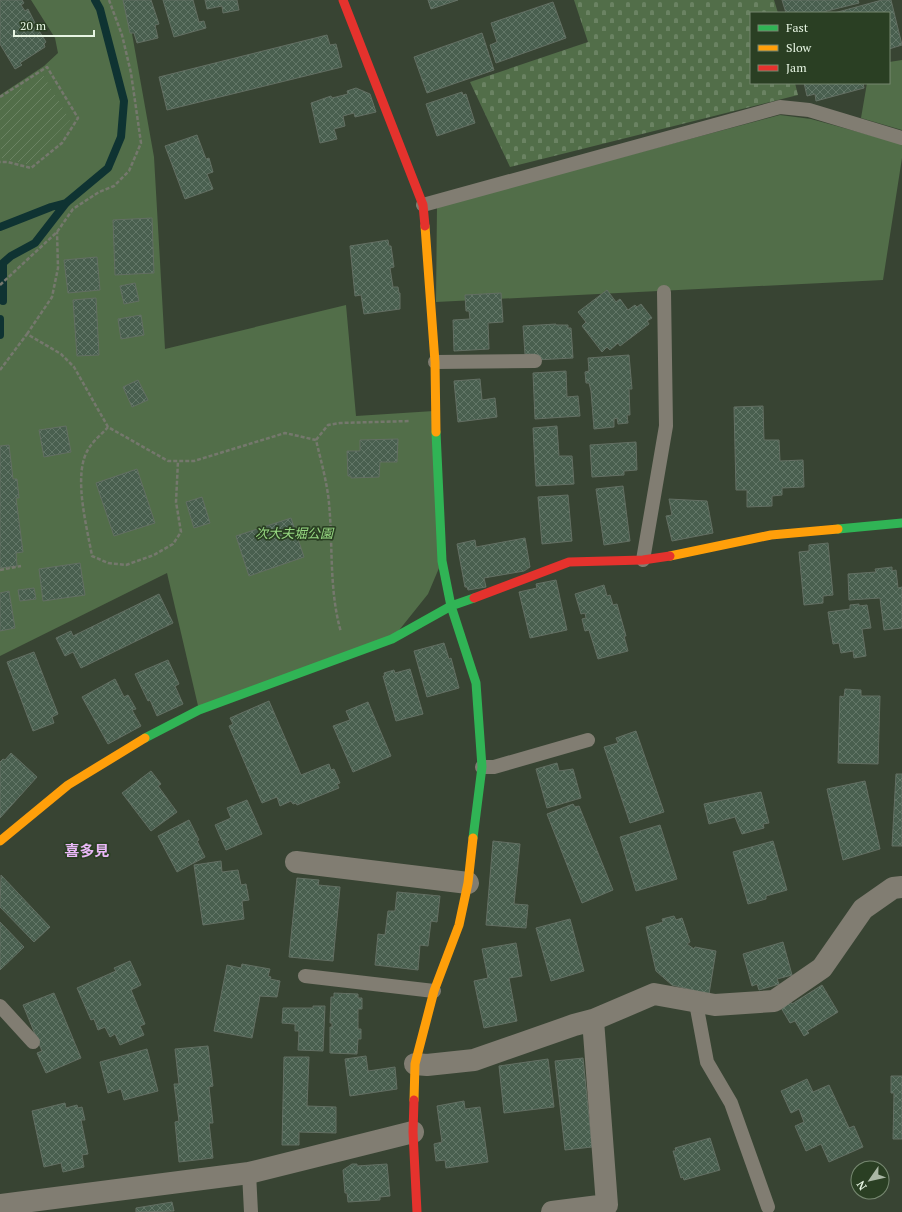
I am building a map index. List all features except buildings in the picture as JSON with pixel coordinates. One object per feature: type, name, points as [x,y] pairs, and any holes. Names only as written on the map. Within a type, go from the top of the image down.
[{"type":"street","points":[[343,0],[423,205],[435,362],[435,420],[442,561],[451,606],[476,683],[482,767],[468,883],[459,925],[434,991],[415,1064],[413,1132],[417,1212]]},
{"type":"street","points":[[0,841],[68,785],[125,749],[199,710],[392,639],[451,606],[569,562],[643,560],[693,552],[771,535],[902,524]]},
{"type":"street","points":[[296,862],[468,883]]},
{"type":"street","points":[[415,1064],[427,1065],[474,1060],[574,1025],[593,1020],[654,994],[696,1003],[714,1005],[774,1001],[822,968],[863,909],[893,888],[902,887]]},
{"type":"street","points":[[552,1212],[607,1205],[593,1020]]},
{"type":"street","points":[[0,1205],[249,1173],[413,1132]]},
{"type":"lane","points":[[423,205],[780,107],[809,110],[902,138]]},
{"type":"lane","points":[[643,560],[666,426],[664,292]]},
{"type":"lane","points":[[435,362],[535,361]]},
{"type":"lane","points":[[482,767],[494,767],[588,740]]},
{"type":"lane","points":[[305,976],[434,991]]},
{"type":"lane","points":[[696,1003],[707,1062],[731,1103],[768,1207]]},
{"type":"lane","points":[[0,1006],[33,1042]]},
{"type":"lane","points":[[249,1173],[251,1212]]},
{"type":"path","points":[[0,285],[57,232],[73,209],[98,192],[114,186],[129,172],[141,143],[131,73],[122,35],[109,0]]},
{"type":"path","points":[[0,97],[47,67],[78,118],[62,143],[31,168],[8,162],[0,162]]},
{"type":"path","points":[[0,370],[52,297],[58,268],[57,232]]},
{"type":"path","points":[[27,334],[61,354],[74,368],[108,427],[168,461],[194,461],[285,433],[316,440]]},
{"type":"path","points":[[316,440],[328,425],[340,423],[435,420]]},
{"type":"path","points":[[108,427],[89,448],[82,465],[80,480],[92,556],[108,563],[126,565],[154,555],[173,544],[181,532],[176,502],[178,461]]},
{"type":"path","points":[[316,440],[325,476],[329,502],[334,610],[348,655]]},
{"type":"path","points":[[0,570],[21,566]]},
{"type":"green space","name":"次大夫堀公園","points":[[31,0],[126,0],[154,157],[165,349],[346,305],[356,416],[434,411],[442,561],[428,594],[392,639],[199,710],[167,573],[0,656],[0,95],[44,66],[58,53],[55,38]]},
{"type":"green space","points":[[574,0],[774,0],[778,12],[750,12],[750,84],[795,84],[798,95],[510,167],[470,82],[588,42]]},
{"type":"green space","points":[[902,60],[902,130],[861,118],[867,84],[890,84],[890,62]]},
{"type":"green space","points":[[43,75],[70,120],[27,164],[1,158],[0,102]]},
{"type":"green space","points":[[780,115],[811,119],[902,144],[902,158],[883,280],[436,302],[437,206]]},
{"type":"waterway","points":[[3,301],[3,263],[11,256],[35,243],[66,203],[108,168],[121,137],[124,101],[100,9],[95,0]]},
{"type":"waterway","points":[[0,227],[51,207],[66,203]]},
{"type":"waterway","points":[[0,319],[0,335]]},
{"type":"traffic: fast","points":[[436,432],[442,561],[451,606],[476,683],[482,767],[473,838]]},
{"type":"traffic: fast","points":[[838,529],[902,523]]},
{"type":"traffic: fast","points":[[145,738],[199,710],[392,639],[451,606],[474,598]]},
{"type":"traffic: slow","points":[[425,226],[435,362],[436,432]]},
{"type":"traffic: slow","points":[[670,556],[771,535],[838,529]]},
{"type":"traffic: slow","points":[[0,841],[68,785],[145,738]]},
{"type":"traffic: slow","points":[[414,1100],[415,1064],[434,991],[459,925],[468,883],[473,838]]},
{"type":"traffic: jam","points":[[343,0],[423,205],[425,226]]},
{"type":"traffic: jam","points":[[474,598],[569,562],[643,560],[670,556]]},
{"type":"traffic: jam","points":[[414,1100],[413,1132],[417,1212]]},
{"type":"district","name":"喜多見","points":[[87,850]]}]
